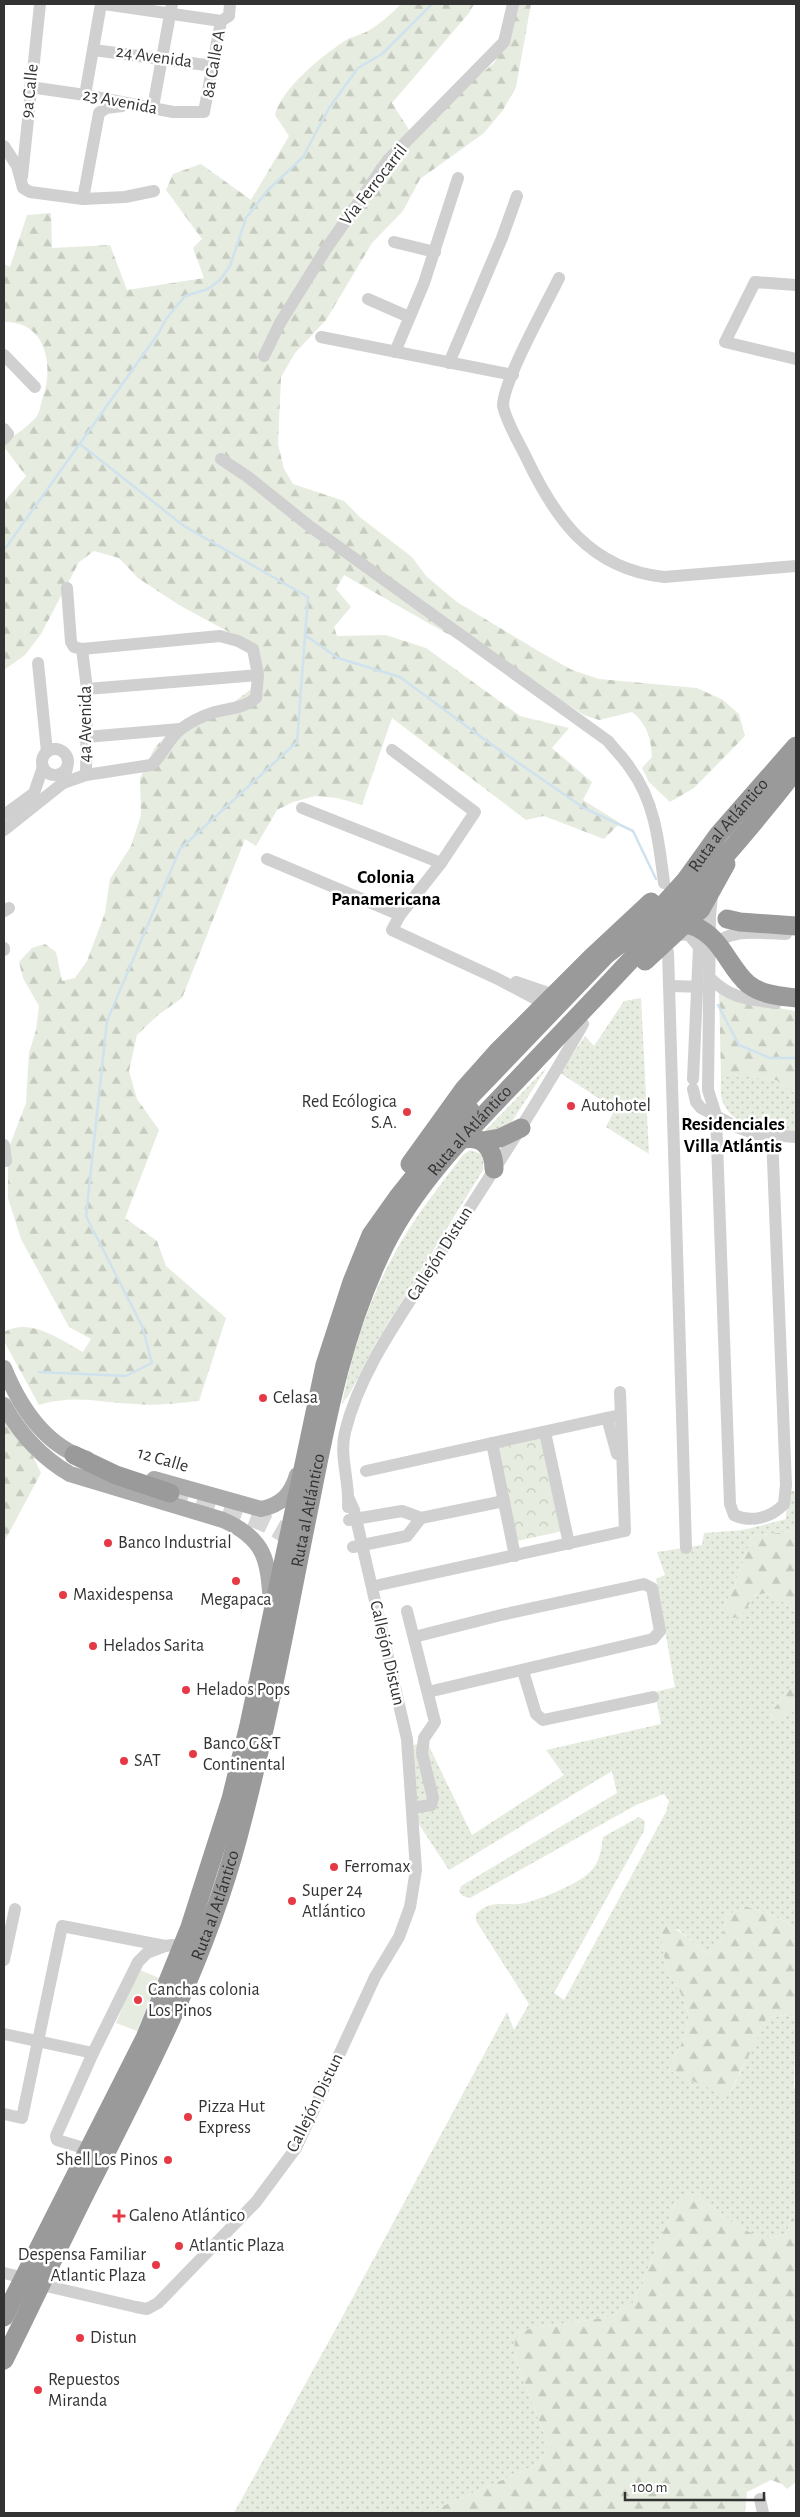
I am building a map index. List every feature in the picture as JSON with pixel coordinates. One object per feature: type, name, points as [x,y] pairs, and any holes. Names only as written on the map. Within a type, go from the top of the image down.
[{"type":"highway","name":"Ruta al Atlántico","points":[[4,2318],[145,2038],[190,1927],[231,1799],[249,1725],[308,1437],[327,1355],[343,1306],[372,1235],[450,1132],[619,956],[685,882],[718,835],[796,746]]},
{"type":"highway","points":[[706,868],[720,846],[796,754]]},
{"type":"highway","name":"Ruta al Atlántico","points":[[4,2360],[144,2080],[179,2003],[224,1885],[243,1818],[341,1359],[367,1284],[387,1241],[429,1178],[460,1140],[657,931],[796,770]]},
{"type":"highway","points":[[482,1116],[503,1103],[673,934],[701,909],[745,830]]},
{"type":"highway","points":[[372,1235],[390,1192],[442,1118],[497,1052],[610,940],[668,887],[718,835]]},
{"type":"highway","points":[[718,918],[749,923],[796,926]]},
{"type":"highway","points":[[442,1118],[462,1105],[606,955],[624,940],[652,926],[677,923],[704,931],[714,940],[749,985],[762,992],[796,998]]},
{"type":"highway","points":[[482,1141],[500,1138],[521,1128]]},
{"type":"highway","points":[[460,1140],[474,1138],[482,1141],[492,1151],[494,1169]]},
{"type":"highway","points":[[74,1455],[116,1475],[170,1493]]},
{"type":"highway","points":[[243,1818],[257,1798],[277,1706]]},
{"type":"main road","name":"12 Calle","points":[[4,1368],[21,1405],[31,1419],[55,1442],[74,1455],[261,1509],[275,1506],[288,1494],[295,1483],[308,1437]]},
{"type":"main road","points":[[4,1405],[22,1433],[43,1456],[59,1468],[88,1481],[224,1520],[242,1528],[252,1536],[266,1556],[272,1610]]},
{"type":"main road","points":[[31,1419],[39,1434],[59,1454],[61,1459],[59,1468]]},
{"type":"street","name":"9a Calle","points":[[21,179],[40,4]]},
{"type":"street","points":[[85,95],[103,4],[171,8],[221,21],[229,16],[230,7]]},
{"type":"street","name":"Via Ferrocarril","points":[[264,356],[280,323],[326,249],[388,160],[504,42],[513,4]]},
{"type":"street","points":[[153,108],[171,8]]},
{"type":"street","name":"8a Calle A","points":[[206,107],[221,21]]},
{"type":"street","name":"24 Avenida","points":[[94,50],[161,57],[213,66]]},
{"type":"street","name":"23 Avenida","points":[[30,87],[186,113],[204,112],[206,107]]},
{"type":"street","points":[[83,199],[99,113],[106,108],[138,105]]},
{"type":"street","points":[[4,146],[17,166],[24,188],[30,192],[83,199],[124,196],[154,191]]},
{"type":"street","points":[[395,352],[424,284],[458,178]]},
{"type":"street","points":[[450,363],[502,238],[517,196]]},
{"type":"street","points":[[394,242],[435,252]]},
{"type":"street","points":[[559,278],[503,396],[505,415],[537,482],[557,514],[579,540],[615,564],[644,575],[664,577],[796,566]]},
{"type":"street","points":[[796,285],[755,282],[725,342],[796,359]]},
{"type":"street","points":[[368,299],[409,317]]},
{"type":"street","points":[[322,338],[513,375]]},
{"type":"street","points":[[4,355],[35,387]]},
{"type":"street","points":[[221,459],[248,477],[302,521],[608,741],[631,768],[648,801],[658,838],[664,883]]},
{"type":"street","points":[[68,588],[70,642],[74,646],[82,649],[220,636],[252,649],[258,675],[256,698],[248,705],[211,713],[180,729],[169,741],[157,761],[151,765],[86,775]]},
{"type":"street","name":"4a Avenida","points":[[4,830],[63,783],[86,775],[87,688],[82,649]]},
{"type":"street","points":[[4,815],[34,794],[43,766],[43,759],[47,752],[38,663]]},
{"type":"street","points":[[87,688],[258,675]]},
{"type":"street","points":[[86,737],[180,729]]},
{"type":"street","points":[[47,752],[54,749],[62,751],[68,760],[63,783]]},
{"type":"street","points":[[392,750],[476,812],[441,863],[400,915],[393,927],[394,931],[498,979],[520,983],[550,999]]},
{"type":"street","points":[[43,766],[47,773],[53,776],[63,773],[67,768]]},
{"type":"street","points":[[302,808],[441,863]]},
{"type":"street","points":[[267,859],[400,915]]},
{"type":"street","points":[[713,890],[719,926],[742,934]]},
{"type":"street","points":[[718,918],[710,952],[708,1090],[716,1115],[730,1504],[734,1515],[741,1518],[764,1518],[776,1513],[784,1504],[791,1485],[772,1135]]},
{"type":"street","points":[[673,934],[689,935],[697,942],[699,947],[693,1087],[698,1105],[756,1134],[796,1137]]},
{"type":"street","points":[[710,952],[713,946],[726,936],[742,934],[796,934]]},
{"type":"street","points":[[668,952],[686,1548]]},
{"type":"street","points":[[669,986],[697,986],[710,983],[740,998],[796,1006]]},
{"type":"street","name":"Callejón Distun","points":[[42,2285],[148,2309],[158,2303],[256,2202],[296,2148],[375,1977],[399,1937],[410,1907],[416,1870],[410,1780],[348,1499],[344,1467],[345,1434],[362,1384],[406,1306],[521,1128],[583,1024]]},
{"type":"street","points":[[693,1087],[702,1095],[708,1090]]},
{"type":"street","points":[[4,1145],[6,1161]]},
{"type":"street","points":[[379,1585],[625,1531],[620,1392]]},
{"type":"street","points":[[366,1471],[620,1415]]},
{"type":"street","points":[[607,1418],[623,1476]]},
{"type":"street","points":[[546,1432],[569,1544]]},
{"type":"street","points":[[492,1443],[515,1556]]},
{"type":"street","points":[[352,1519],[402,1511],[421,1518],[504,1500]]},
{"type":"street","points":[[357,1546],[407,1536],[421,1518]]},
{"type":"street","points":[[414,1637],[501,1615],[644,1584],[652,1588],[660,1631],[657,1637],[524,1671],[428,1692]]},
{"type":"street","points":[[407,1611],[435,1722],[424,1738],[422,1752],[433,1798],[431,1804],[412,1808]]},
{"type":"street","points":[[524,1671],[536,1714],[543,1720],[652,1697]]},
{"type":"street","points":[[4,1960],[15,1909]]},
{"type":"street","points":[[4,2114],[22,2118],[62,1926],[169,1945],[142,1956],[93,2053],[56,2136],[57,2140],[87,2150]]},
{"type":"street","points":[[4,2034],[93,2053]]},
{"type":"street","points":[[4,2273],[24,2278]]},
{"type":"street","points":[[760,2499],[763,2513]]},
{"type":"green space","points":[[401,4],[474,4],[469,13],[392,103],[411,133],[494,63],[512,29],[518,4],[531,4],[516,87],[503,110],[484,133],[420,179],[403,211],[372,243],[326,320],[295,353],[281,377],[278,444],[284,469],[293,484],[344,501],[361,518],[412,557],[426,576],[457,602],[540,652],[572,670],[599,679],[697,688],[723,700],[739,714],[745,736],[694,788],[670,802],[649,782],[642,768],[652,757],[651,744],[645,727],[632,712],[599,720],[584,715],[539,686],[344,575],[336,589],[351,607],[334,627],[337,636],[386,635],[426,648],[520,716],[569,728],[552,748],[592,782],[583,800],[620,823],[604,839],[544,816],[526,820],[392,718],[362,805],[337,798],[315,796],[293,802],[277,810],[256,846],[245,839],[182,998],[158,1015],[137,1035],[129,1071],[137,1099],[159,1130],[125,1218],[157,1241],[166,1266],[226,1318],[199,1401],[152,1405],[65,1400],[39,1405],[4,1341],[4,1332],[14,1328],[34,1328],[54,1336],[83,1352],[91,1339],[69,1327],[21,1239],[8,1198],[8,1150],[26,1103],[29,1053],[36,1030],[39,1006],[23,978],[19,962],[32,948],[45,944],[56,952],[62,981],[75,978],[87,961],[105,913],[110,879],[131,846],[141,815],[140,778],[154,749],[167,734],[226,708],[250,690],[259,668],[253,645],[179,605],[138,578],[119,558],[94,551],[79,562],[41,634],[25,655],[4,670],[4,502],[26,476],[4,447],[4,443],[26,427],[37,416],[46,385],[47,359],[38,337],[29,329],[18,324],[4,322],[4,264],[10,267],[27,215],[51,213],[52,248],[110,245],[127,290],[204,278],[193,248],[202,239],[166,190],[173,174],[201,164],[251,200],[289,136],[275,115],[279,105],[293,84],[324,56],[346,40],[372,28]]},
{"type":"green space","points":[[719,993],[737,1001],[796,1011],[796,1094],[776,1080],[753,1077],[721,1077]]},
{"type":"green space","points":[[641,998],[649,1154],[606,1127],[615,1109],[560,1073],[585,1036],[594,1046],[624,1001]]},
{"type":"green space","points":[[547,1067],[504,1134],[484,1132]]},
{"type":"green space","points":[[721,1077],[753,1077],[776,1080],[796,1094],[796,1134],[753,1126],[743,1123],[735,1117],[727,1110],[722,1100]]},
{"type":"green space","points":[[470,1150],[484,1155],[483,1170],[376,1343],[350,1393],[342,1404],[357,1341],[381,1280],[423,1208],[463,1155]]},
{"type":"green space","points":[[4,1421],[31,1452],[41,1473],[4,1542]]},
{"type":"green space","points":[[543,1436],[563,1531],[517,1541],[497,1445]]},
{"type":"green space","points":[[787,1491],[796,1491],[796,1531],[752,1536],[733,1590],[724,1605],[766,1593],[783,1602],[796,1613],[796,1682],[772,1711],[771,1717],[780,1719],[796,1710],[796,1928],[776,1917],[745,1906],[726,1916],[722,1940],[709,1954],[678,1929],[661,1932],[666,1969],[680,1992],[689,2015],[685,2037],[668,2070],[729,2096],[766,2019],[788,2014],[796,2018],[794,2087],[796,2093],[796,2207],[786,2234],[769,2238],[749,2232],[690,2192],[676,2202],[633,2303],[610,2317],[532,2328],[521,2332],[514,2355],[547,2441],[545,2454],[536,2465],[427,2513],[234,2513],[507,2012],[514,2030],[529,2004],[476,1921],[476,1914],[491,1905],[519,1904],[535,1900],[577,1882],[590,1872],[596,1864],[600,1856],[603,1837],[639,1817],[645,1821],[644,1831],[554,1993],[564,2000],[666,1812],[669,1801],[664,1794],[636,1805],[470,1898],[463,1896],[459,1892],[461,1886],[617,1793],[612,1771],[449,1870],[418,1823],[412,1746],[426,1740],[472,1835],[564,1775],[546,1750],[661,1724],[655,1692],[675,1687],[656,1579],[665,1575],[657,1552],[702,1545],[704,1533],[743,1530],[786,1519]]},
{"type":"green space","points":[[796,1531],[796,1613],[783,1602],[766,1593],[754,1596],[741,1617],[731,1618],[724,1605],[733,1590],[752,1536]]},
{"type":"green space","points":[[796,1682],[796,1710],[780,1719],[771,1717],[772,1711]]},
{"type":"green space","points":[[745,1906],[776,1917],[796,1928],[796,2018],[788,2014],[766,2019],[729,2097],[668,2070],[685,2037],[689,2015],[680,1992],[666,1969],[661,1932],[666,1924],[678,1930],[709,1954],[722,1940],[726,1916]]},
{"type":"green space","name":"Canchas colonia Los Pinos","points":[[138,1969],[159,1978],[137,2031],[116,2023]]},
{"type":"green space","points":[[690,2192],[749,2232],[769,2238],[786,2234],[796,2207],[796,2482],[787,2489],[782,2484],[771,2480],[747,2492],[745,2513],[427,2513],[536,2465],[541,2460],[546,2452],[547,2441],[514,2355],[515,2340],[521,2332],[532,2328],[610,2317],[633,2303],[676,2202]]},
{"type":"waterway","points":[[4,550],[158,334],[166,319],[185,296],[208,289],[220,280],[230,266],[246,218],[268,190],[303,157],[329,108],[358,68],[382,54],[432,4]]},
{"type":"waterway","points":[[39,1372],[126,1376],[152,1363],[142,1326],[86,1216],[107,1021],[180,849],[297,742],[308,597],[184,526],[80,444]]},
{"type":"waterway","points":[[305,635],[338,658],[400,677],[488,742],[584,808],[633,831],[656,879]]},
{"type":"waterway","points":[[718,1005],[739,1045],[770,1058],[796,1058]]},
{"type":"tunnel","points":[[170,1493],[258,1520],[288,1536],[297,1546]]},
{"type":"place","name":"Autohotel","points":[[571,1106]]},
{"type":"place","name":"Red Ecólogica S.A.","points":[[407,1112]]},
{"type":"place","name":"Celasa","points":[[263,1398]]},
{"type":"place","name":"Banco Industrial","points":[[108,1543]]},
{"type":"place","name":"Megapaca","points":[[236,1581]]},
{"type":"place","name":"Maxidespensa","points":[[63,1595]]},
{"type":"place","name":"Helados Sarita","points":[[93,1646]]},
{"type":"place","name":"Helados Pops","points":[[186,1690]]},
{"type":"place","name":"Banco G&T Continental","points":[[193,1754]]},
{"type":"place","name":"SAT","points":[[124,1761]]},
{"type":"place","name":"Ferromax","points":[[334,1867]]},
{"type":"place","name":"Super 24 Atlántico","points":[[292,1901]]},
{"type":"place","name":"Canchas colonia Los Pinos","points":[[138,2000]]},
{"type":"place","name":"Pizza Hut Express","points":[[188,2117]]},
{"type":"place","name":"Shell Los Pinos","points":[[168,2160]]},
{"type":"place","name":"Galeno Atlántico","points":[[119,2216]]},
{"type":"place","name":"Atlantic Plaza","points":[[179,2246]]},
{"type":"place","name":"Despensa Familiar Atlantic Plaza","points":[[156,2265]]},
{"type":"place","name":"Distun","points":[[80,2338]]},
{"type":"place","name":"Repuestos Miranda","points":[[38,2390]]},
{"type":"district","name":"Colonia Panamericana","points":[[386,888]]},
{"type":"district","name":"Residenciales Villa Atlántis","points":[[733,1135]]}]
